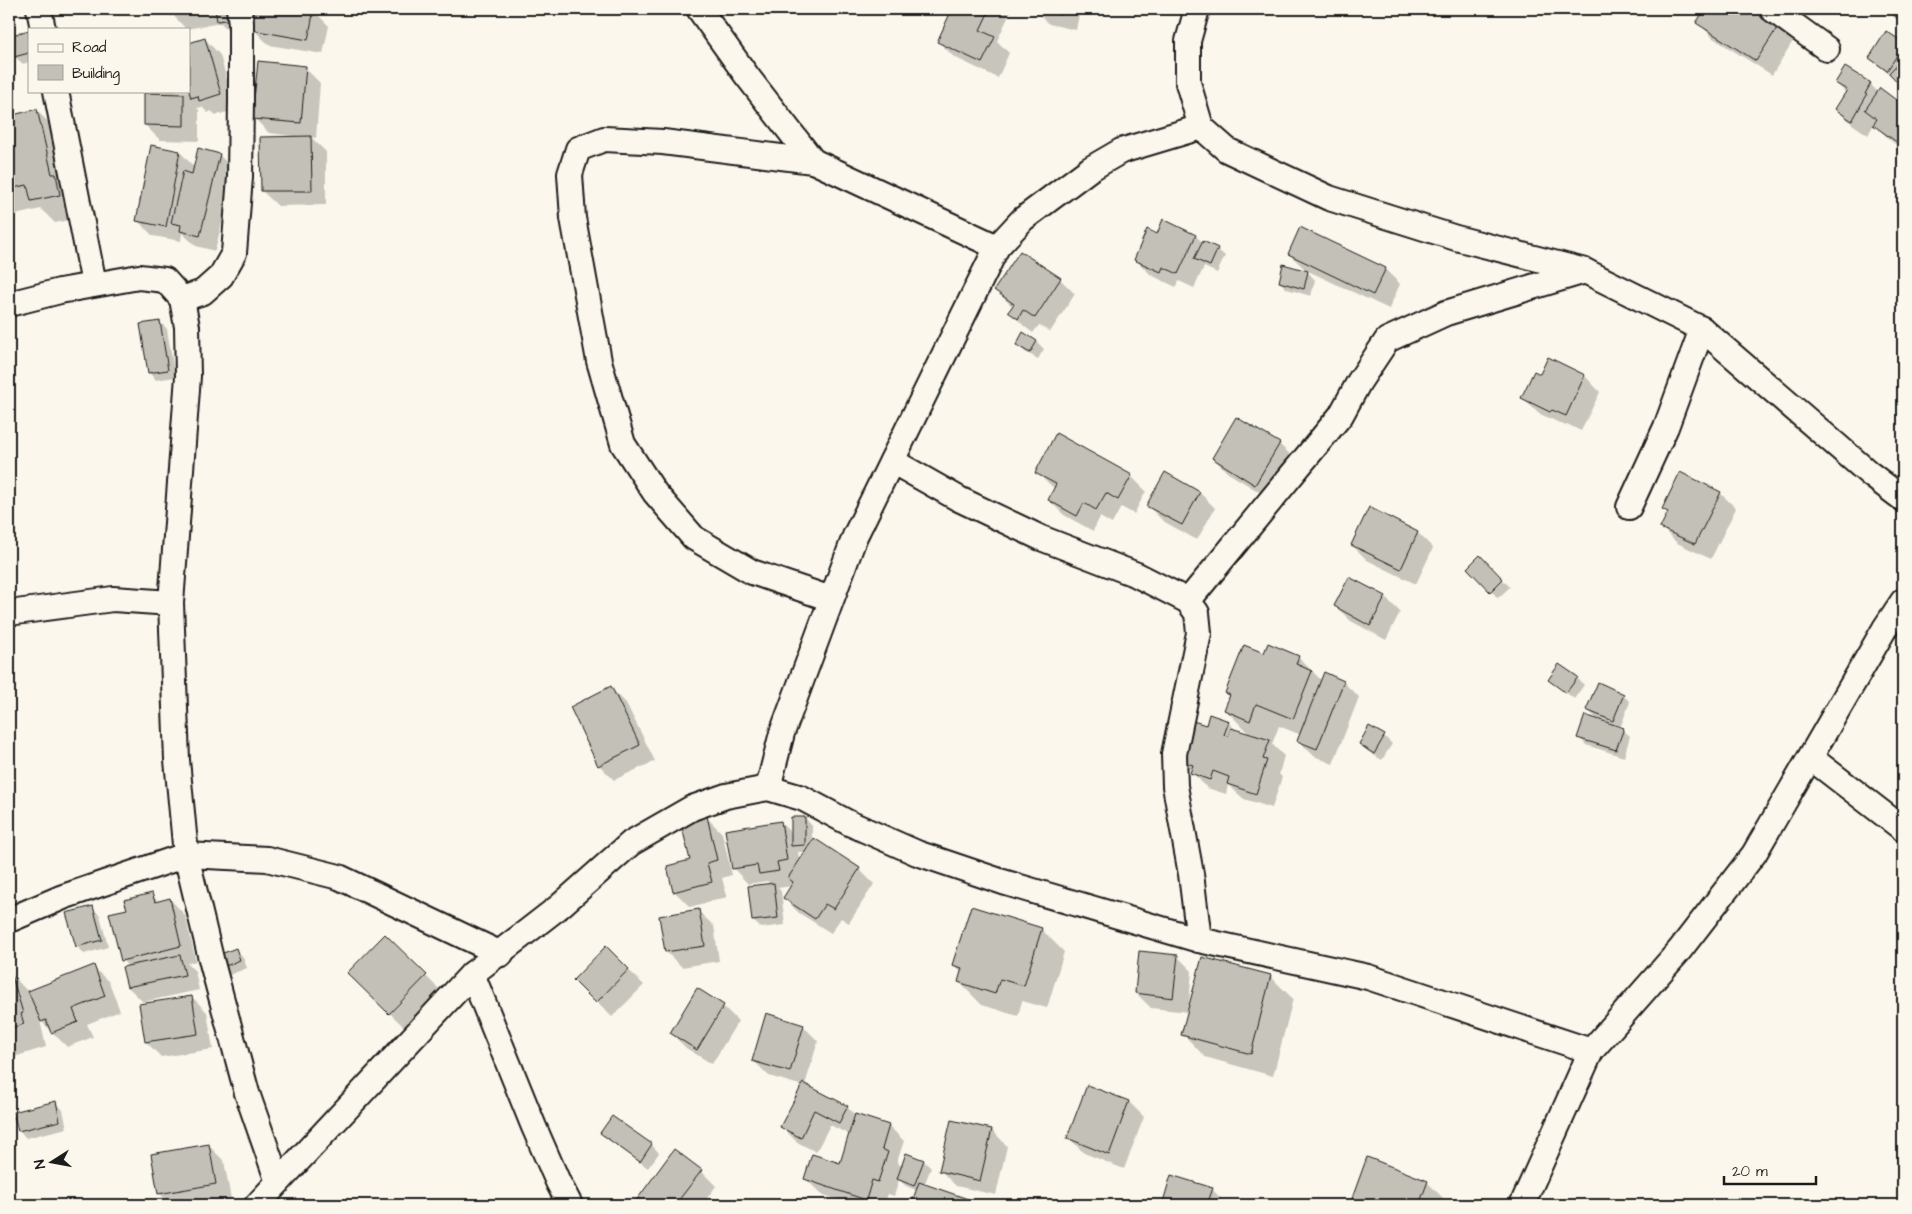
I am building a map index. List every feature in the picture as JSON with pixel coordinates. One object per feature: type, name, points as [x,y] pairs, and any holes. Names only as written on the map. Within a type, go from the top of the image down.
[{"type":"street","points":[[39,9],[43,28]]},
{"type":"street","points":[[182,299],[204,292],[221,276],[234,253],[240,177],[241,23],[239,9]]},
{"type":"street","points":[[700,9],[747,76],[812,161]]},
{"type":"street","points":[[1196,9],[1188,41],[1188,83],[1201,127],[1227,150],[1329,198],[1456,238],[1585,271],[1702,329],[1870,474],[1903,499]]},
{"type":"street","points":[[1772,9],[1827,49]]},
{"type":"street","points":[[56,92],[94,284]]},
{"type":"street","points":[[768,788],[782,734],[855,536],[997,247],[1023,219],[1090,169],[1121,151],[1201,127]]},
{"type":"street","points":[[831,599],[752,572],[694,538],[655,493],[623,444],[599,361],[573,218],[570,174],[578,149],[604,139],[663,142],[812,161],[997,247]]},
{"type":"street","points":[[1188,601],[1340,415],[1387,340],[1446,313],[1585,271]]},
{"type":"street","points":[[9,304],[94,284],[138,277],[164,280],[182,299],[187,327],[188,376],[170,603],[177,760],[186,855],[212,963],[248,1093],[278,1182]]},
{"type":"street","points":[[1629,507],[1666,427],[1702,329]]},
{"type":"street","points":[[892,461],[959,499],[1033,534],[1137,575],[1188,601],[1197,613],[1199,633],[1174,754],[1175,786],[1191,874],[1199,940]]},
{"type":"street","points":[[9,613],[113,599],[170,603]]},
{"type":"street","points":[[1522,1205],[1591,1051],[1679,951],[1754,854],[1885,628],[1903,601]]},
{"type":"street","points":[[1811,758],[1903,829]]},
{"type":"street","points":[[257,1205],[472,974],[501,954],[560,906],[631,843],[692,808],[726,796],[768,788],[802,798],[849,823],[917,853],[1003,882],[1199,940],[1368,977],[1591,1051]]},
{"type":"street","points":[[9,920],[63,897],[186,855],[267,859],[339,877],[501,954]]},
{"type":"street","points":[[472,974],[548,1158],[570,1205]]},
{"type":"building","points":[[170,9],[204,9],[170,15]]},
{"type":"building","points":[[215,9],[231,9],[233,19],[217,21]]},
{"type":"building","points":[[256,9],[314,9],[308,40],[252,30]]},
{"type":"building","points":[[952,9],[990,9],[980,30],[995,37],[982,63],[937,42]]},
{"type":"building","points":[[1032,9],[1062,9],[1061,15]]},
{"type":"building","points":[[1705,9],[1754,9],[1779,25],[1756,61],[1696,23]]},
{"type":"building","points":[[1887,9],[1903,9],[1903,24]]},
{"type":"building","points":[[28,30],[28,53],[14,57],[9,36]]},
{"type":"building","points":[[1886,31],[1903,42],[1903,46],[1887,71],[1869,58]]},
{"type":"building","points":[[205,38],[221,94],[199,101],[198,96],[191,98],[189,92],[190,43]]},
{"type":"building","points":[[1903,58],[1903,88],[1889,73]]},
{"type":"building","points":[[258,61],[306,66],[301,123],[252,119]]},
{"type":"building","points":[[1845,67],[1871,83],[1865,94],[1867,95],[1852,121],[1835,109],[1847,90],[1835,83]]},
{"type":"building","points":[[1880,88],[1903,105],[1899,115],[1903,118],[1903,136],[1898,143],[1873,125],[1877,119],[1865,110]]},
{"type":"building","points":[[144,93],[184,94],[184,126],[144,125]]},
{"type":"building","points":[[37,109],[52,174],[56,174],[60,195],[31,201],[27,185],[9,189],[9,116]]},
{"type":"building","points":[[311,136],[312,191],[261,191],[260,137]]},
{"type":"building","points":[[151,145],[180,151],[166,227],[136,221]]},
{"type":"building","points":[[198,148],[220,154],[200,236],[180,231],[181,225],[171,223],[183,171],[192,174]]},
{"type":"building","points":[[1163,219],[1196,235],[1178,274],[1163,267],[1161,272],[1134,260],[1147,229],[1157,234]]},
{"type":"building","points":[[1300,227],[1386,268],[1373,295],[1288,254]]},
{"type":"building","points":[[1203,241],[1218,248],[1210,266],[1194,259]]},
{"type":"building","points":[[1020,251],[1061,278],[1035,318],[1023,310],[1018,319],[1008,312],[1014,304],[994,290]]},
{"type":"building","points":[[1283,264],[1308,271],[1304,289],[1279,282]]},
{"type":"building","points":[[160,321],[168,370],[148,373],[140,324]]},
{"type":"building","points":[[1023,332],[1037,341],[1030,353],[1016,345]]},
{"type":"building","points":[[1548,357],[1585,375],[1566,416],[1552,410],[1550,412],[1521,398],[1534,371],[1540,374]]},
{"type":"building","points":[[1236,417],[1280,443],[1255,485],[1212,458]]},
{"type":"building","points":[[1056,433],[1132,475],[1118,500],[1106,493],[1096,510],[1084,503],[1077,516],[1048,500],[1056,484],[1035,473]]},
{"type":"building","points":[[1165,472],[1200,492],[1182,525],[1146,506]]},
{"type":"building","points":[[1680,472],[1721,492],[1695,544],[1660,528],[1668,512],[1662,509]]},
{"type":"building","points":[[1369,507],[1418,532],[1401,569],[1351,545]]},
{"type":"building","points":[[1480,555],[1503,579],[1490,592],[1467,568]]},
{"type":"building","points":[[1349,577],[1386,596],[1370,626],[1334,606]]},
{"type":"building","points":[[1268,643],[1299,656],[1296,664],[1312,671],[1293,719],[1256,704],[1250,721],[1224,710],[1230,695],[1225,693],[1244,645],[1264,653]]},
{"type":"building","points":[[1559,664],[1578,677],[1566,693],[1548,680]]},
{"type":"building","points":[[1324,672],[1344,681],[1317,749],[1297,741]]},
{"type":"building","points":[[1598,682],[1624,694],[1613,721],[1586,710]]},
{"type":"building","points":[[611,686],[640,745],[598,766],[570,707]]},
{"type":"building","points":[[1209,714],[1229,721],[1224,735],[1228,736],[1231,728],[1270,740],[1263,759],[1267,760],[1256,794],[1227,784],[1229,777],[1213,771],[1210,780],[1190,773],[1193,765],[1181,761],[1193,721],[1206,725]]},
{"type":"building","points":[[1585,715],[1624,728],[1616,750],[1577,738]]},
{"type":"building","points":[[1369,726],[1385,735],[1374,754],[1359,744]]},
{"type":"building","points":[[707,816],[717,860],[707,863],[712,882],[673,892],[667,866],[690,860],[681,823]]},
{"type":"building","points":[[791,817],[805,817],[805,845],[791,846]]},
{"type":"building","points":[[781,821],[787,860],[777,862],[779,871],[759,874],[757,865],[732,869],[725,830]]},
{"type":"building","points":[[814,838],[860,868],[834,909],[825,904],[815,919],[783,898],[793,882],[788,878]]},
{"type":"building","points":[[774,883],[778,918],[752,921],[748,886]]},
{"type":"building","points":[[152,893],[155,902],[170,898],[181,946],[121,961],[109,913],[127,909],[124,900]]},
{"type":"building","points":[[93,906],[102,940],[76,947],[66,913]]},
{"type":"building","points":[[971,906],[1042,928],[1024,986],[1000,979],[995,994],[958,982],[962,968],[952,965]]},
{"type":"building","points":[[699,909],[705,946],[665,952],[659,916]]},
{"type":"building","points":[[385,934],[427,975],[389,1014],[347,973]]},
{"type":"building","points":[[606,946],[629,969],[596,1003],[573,980]]},
{"type":"building","points":[[236,948],[240,960],[221,968],[216,956]]},
{"type":"building","points":[[1139,951],[1178,955],[1173,998],[1135,993]]},
{"type":"building","points":[[180,955],[185,975],[127,987],[122,967]]},
{"type":"building","points":[[1202,957],[1271,975],[1251,1054],[1181,1035]]},
{"type":"building","points":[[94,965],[105,996],[73,1009],[78,1022],[51,1033],[46,1020],[41,1022],[28,991]]},
{"type":"building","points":[[11,973],[23,1013],[21,1014],[24,1024],[9,1029],[9,974]]},
{"type":"building","points":[[697,988],[724,1005],[697,1050],[670,1033]]},
{"type":"building","points":[[192,996],[198,1034],[145,1042],[139,1004]]},
{"type":"building","points":[[766,1013],[804,1025],[790,1072],[752,1061]]},
{"type":"building","points":[[803,1083],[848,1106],[839,1123],[814,1110],[801,1138],[780,1127]]},
{"type":"building","points":[[1087,1085],[1129,1101],[1109,1155],[1067,1138]]},
{"type":"building","points":[[56,1101],[60,1121],[18,1131],[13,1112]]},
{"type":"building","points":[[855,1114],[889,1125],[882,1149],[888,1152],[878,1182],[872,1180],[866,1200],[804,1179],[812,1154],[840,1163]]},
{"type":"building","points":[[612,1116],[652,1144],[640,1162],[600,1133]]},
{"type":"building","points":[[951,1120],[992,1129],[980,1181],[939,1171]]},
{"type":"building","points":[[209,1144],[216,1184],[158,1194],[151,1154]]},
{"type":"building","points":[[674,1149],[702,1170],[675,1205],[633,1205]]},
{"type":"building","points":[[906,1153],[924,1160],[914,1186],[897,1179]]},
{"type":"building","points":[[1367,1157],[1428,1181],[1419,1205],[1348,1205]]},
{"type":"building","points":[[1171,1175],[1213,1188],[1207,1205],[1162,1205]]},
{"type":"building","points":[[919,1182],[968,1199],[966,1205],[911,1205]]}]
